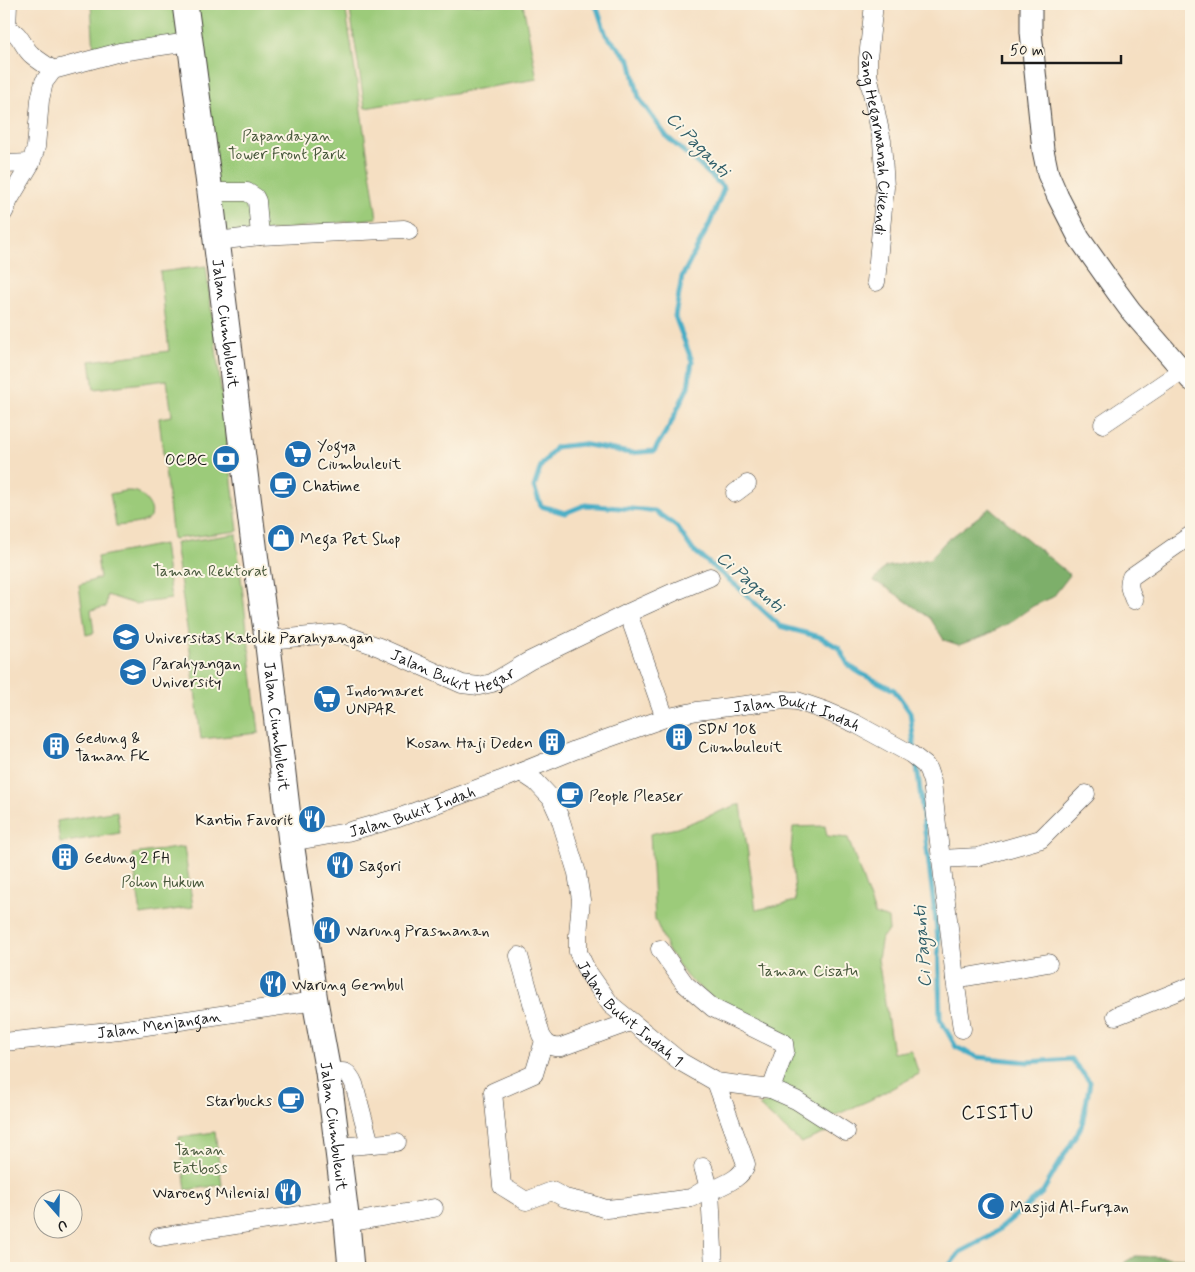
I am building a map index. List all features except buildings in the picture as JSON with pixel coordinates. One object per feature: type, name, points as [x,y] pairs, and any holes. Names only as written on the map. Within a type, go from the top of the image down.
[{"type":"main road","name":"Jalan Ciumbuleuit","points":[[185,4],[267,637],[291,842],[315,1001],[328,1072],[351,1268]]},
{"type":"street","points":[[8,4],[7,29],[13,30],[18,34],[24,47],[31,55],[53,70]]},
{"type":"street","name":"Gang Hegarmanah Cikendi","points":[[874,4],[868,74],[882,141],[885,187],[876,282]]},
{"type":"street","points":[[1031,4],[1031,32],[1043,150],[1048,174],[1079,238],[1131,311],[1187,375],[1103,424]]},
{"type":"street","points":[[4,212],[31,163],[36,147],[40,100],[44,82],[53,70],[120,52],[189,42]]},
{"type":"street","points":[[4,164],[31,163]]},
{"type":"street","points":[[210,192],[247,192],[255,197],[258,201],[260,236]]},
{"type":"street","points":[[216,242],[260,236],[404,229],[409,231]]},
{"type":"street","points":[[1134,600],[1128,586],[1130,577],[1191,535]]},
{"type":"street","name":"Jalan Bukit Hegar","points":[[267,637],[279,639],[340,633],[462,684],[479,686],[492,683],[529,660],[710,577]]},
{"type":"street","points":[[628,613],[665,718]]},
{"type":"street","name":"Jalan Bukit Indah","points":[[291,842],[347,832],[398,818],[574,750],[665,718],[741,704],[784,700],[797,701],[856,724],[910,754],[925,765],[928,770],[932,782],[962,1029]]},
{"type":"street","name":"Jalan Bukit Indah 1","points":[[521,772],[536,782],[551,798],[560,818],[577,873],[581,900],[578,952],[587,971],[611,1006],[681,1062],[716,1082],[771,1089],[796,1100],[846,1132]]},
{"type":"street","points":[[941,859],[978,857],[1041,839],[1086,794]]},
{"type":"street","points":[[660,949],[685,984],[713,1008],[784,1043],[785,1051],[771,1089]]},
{"type":"street","points":[[519,956],[536,1019],[544,1041],[550,1046],[554,1048],[561,1047],[630,1022]]},
{"type":"street","points":[[955,979],[1048,963]]},
{"type":"street","points":[[1116,1016],[1191,986]]},
{"type":"street","name":"Jalan Menjangan","points":[[4,1042],[119,1030],[315,1001]]},
{"type":"street","points":[[544,1041],[534,1074],[493,1092],[502,1186],[526,1201],[552,1190],[565,1198],[606,1209],[627,1207],[691,1198],[735,1179],[745,1169],[746,1164],[716,1082]]},
{"type":"street","points":[[328,1072],[346,1072],[350,1076],[370,1144]]},
{"type":"street","points":[[338,1147],[397,1142]]},
{"type":"street","points":[[703,1167],[714,1268]]},
{"type":"street","points":[[159,1237],[434,1208]]},
{"type":"green space","name":"Papandayan Tower Front Park","points":[[91,4],[345,4],[377,218],[220,237],[192,36],[94,51]]},
{"type":"green space","points":[[349,4],[523,4],[537,79],[365,108]]},
{"type":"green space","points":[[206,266],[238,531],[173,539],[159,418],[172,416],[167,380],[94,389],[90,361],[169,351],[160,272]]},
{"type":"green space","points":[[125,491],[137,492],[144,497],[150,505],[152,513],[147,520],[116,526],[110,494]]},
{"type":"green space","points":[[990,508],[1070,575],[1053,597],[1033,606],[1009,623],[986,635],[959,645],[944,640],[930,618],[874,581],[885,567],[930,559],[945,542]]},
{"type":"green space","name":"Taman Rektorat","points":[[236,534],[259,733],[201,739],[175,543]]},
{"type":"green space","points":[[164,544],[171,599],[135,604],[107,595],[106,607],[91,610],[94,633],[86,635],[79,585],[100,578],[97,557]]},
{"type":"green space","name":"Taman Cisatu","points":[[741,805],[756,910],[796,901],[791,850],[793,827],[825,826],[827,836],[848,838],[875,914],[888,919],[889,931],[882,937],[878,959],[893,1053],[911,1050],[919,1074],[870,1100],[829,1118],[777,1087],[790,1057],[687,977],[668,950],[655,919],[650,834],[677,828]]},
{"type":"green space","points":[[117,811],[120,833],[60,843],[57,821]]},
{"type":"green space","name":"Pohon Hukum","points":[[184,847],[193,907],[141,915],[132,854]]},
{"type":"green space","points":[[785,1098],[828,1132],[801,1143],[759,1106],[772,1100]]},
{"type":"green space","name":"Taman Eatboss","points":[[215,1132],[222,1185],[186,1190],[179,1137]]},
{"type":"green space","points":[[1191,1254],[1191,1268],[1122,1268],[1125,1262],[1135,1256],[1183,1258]]},
{"type":"waterway","name":"Ci Paganti","points":[[593,4],[597,8],[606,35],[630,60],[639,98],[667,137],[724,188],[710,223],[682,277],[675,316],[692,361],[688,387],[670,425],[654,451],[630,453],[582,444],[556,447],[541,466],[534,487],[541,506],[565,513],[585,505],[655,511],[677,527],[692,549],[739,588],[780,626],[820,637],[839,648],[849,666],[894,690],[910,712],[915,752]]},
{"type":"waterway","name":"Ci Paganti","points":[[917,766],[938,939],[940,1019],[956,1047],[977,1057],[1028,1062],[1071,1059],[1090,1082],[1082,1125],[1042,1193],[991,1236],[960,1252],[947,1268]]},
{"type":"place","name":"Yogya Ciumbuleuit","points":[[298,454]]},
{"type":"place","name":"OCBC","points":[[226,459]]},
{"type":"place","name":"Chatime","points":[[283,485]]},
{"type":"place","name":"Mega Pet Shop","points":[[281,538]]},
{"type":"place","name":"Universitas Katolik Parahyangan","points":[[126,637]]},
{"type":"place","name":"Parahyangan University","points":[[133,672]]},
{"type":"place","name":"Indomaret UNPAR","points":[[327,699]]},
{"type":"place","name":"SDN 108 Ciumbuleuit","points":[[679,737]]},
{"type":"place","name":"Kosan Haji Deden","points":[[552,742]]},
{"type":"place","name":"Gedung & Taman FK","points":[[56,746]]},
{"type":"place","name":"People Pleaser","points":[[570,795]]},
{"type":"place","name":"Kantin Favorit","points":[[312,819]]},
{"type":"place","name":"Gedung 2 FH","points":[[65,857]]},
{"type":"place","name":"Sagori","points":[[340,865]]},
{"type":"place","name":"Warung Prasmanan","points":[[327,930]]},
{"type":"place","name":"Warung Gembul","points":[[273,984]]},
{"type":"place","name":"Starbucks","points":[[291,1100]]},
{"type":"place","name":"Waroeng Milenial","points":[[288,1192]]},
{"type":"place","name":"Masjid Al-Furqan","points":[[991,1206]]},
{"type":"district","name":"CISITU","points":[[998,1112]]}]
